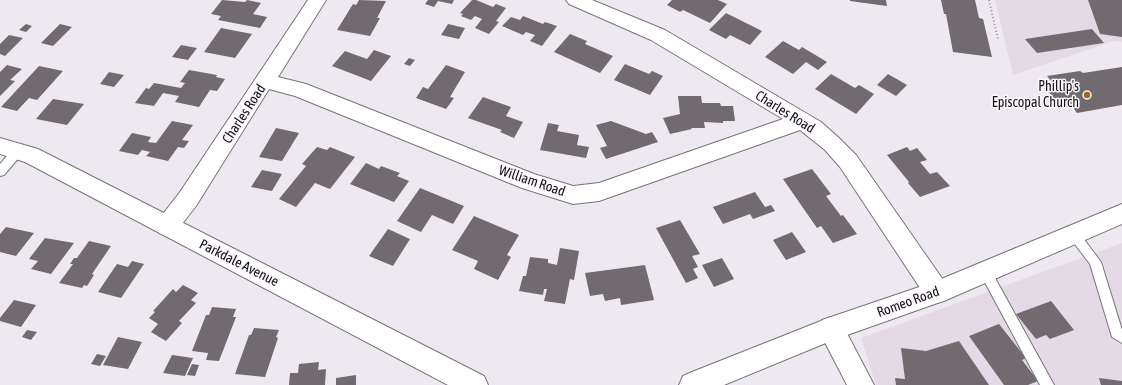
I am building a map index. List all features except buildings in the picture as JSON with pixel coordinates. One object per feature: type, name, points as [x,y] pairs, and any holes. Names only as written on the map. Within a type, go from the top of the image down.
[{"type":"street","name":"Charles Road","points":[[167,226],[188,199],[317,0]]},
{"type":"street","name":"Charles Road","points":[[575,0],[658,35],[814,128],[848,161],[937,292]]},
{"type":"street","name":"William Road","points":[[265,81],[299,89],[530,182],[573,195],[599,192],[802,121]]},
{"type":"street","name":"Parkdale Avenue","points":[[9,148],[31,155],[475,385]]},
{"type":"street","name":"Romeo Road","points":[[692,385],[831,329],[937,292],[1122,214]]},
{"type":"street","points":[[831,329],[861,385]]},
{"type":"lane","points":[[0,172],[9,148]]},
{"type":"lane","points":[[1074,234],[1095,262],[1116,333],[1122,337]]},
{"type":"lane","points":[[984,271],[1047,385]]},
{"type":"path","points":[[989,0],[998,39]]},
{"type":"shaded area","points":[[995,0],[1122,0],[1122,42],[1114,41],[1013,75]]},
{"type":"shaded area","points":[[1122,243],[1122,385],[876,385],[861,338]]},
{"type":"place","name":"Phillip's Episcopal Church","points":[[1087,95]]}]
